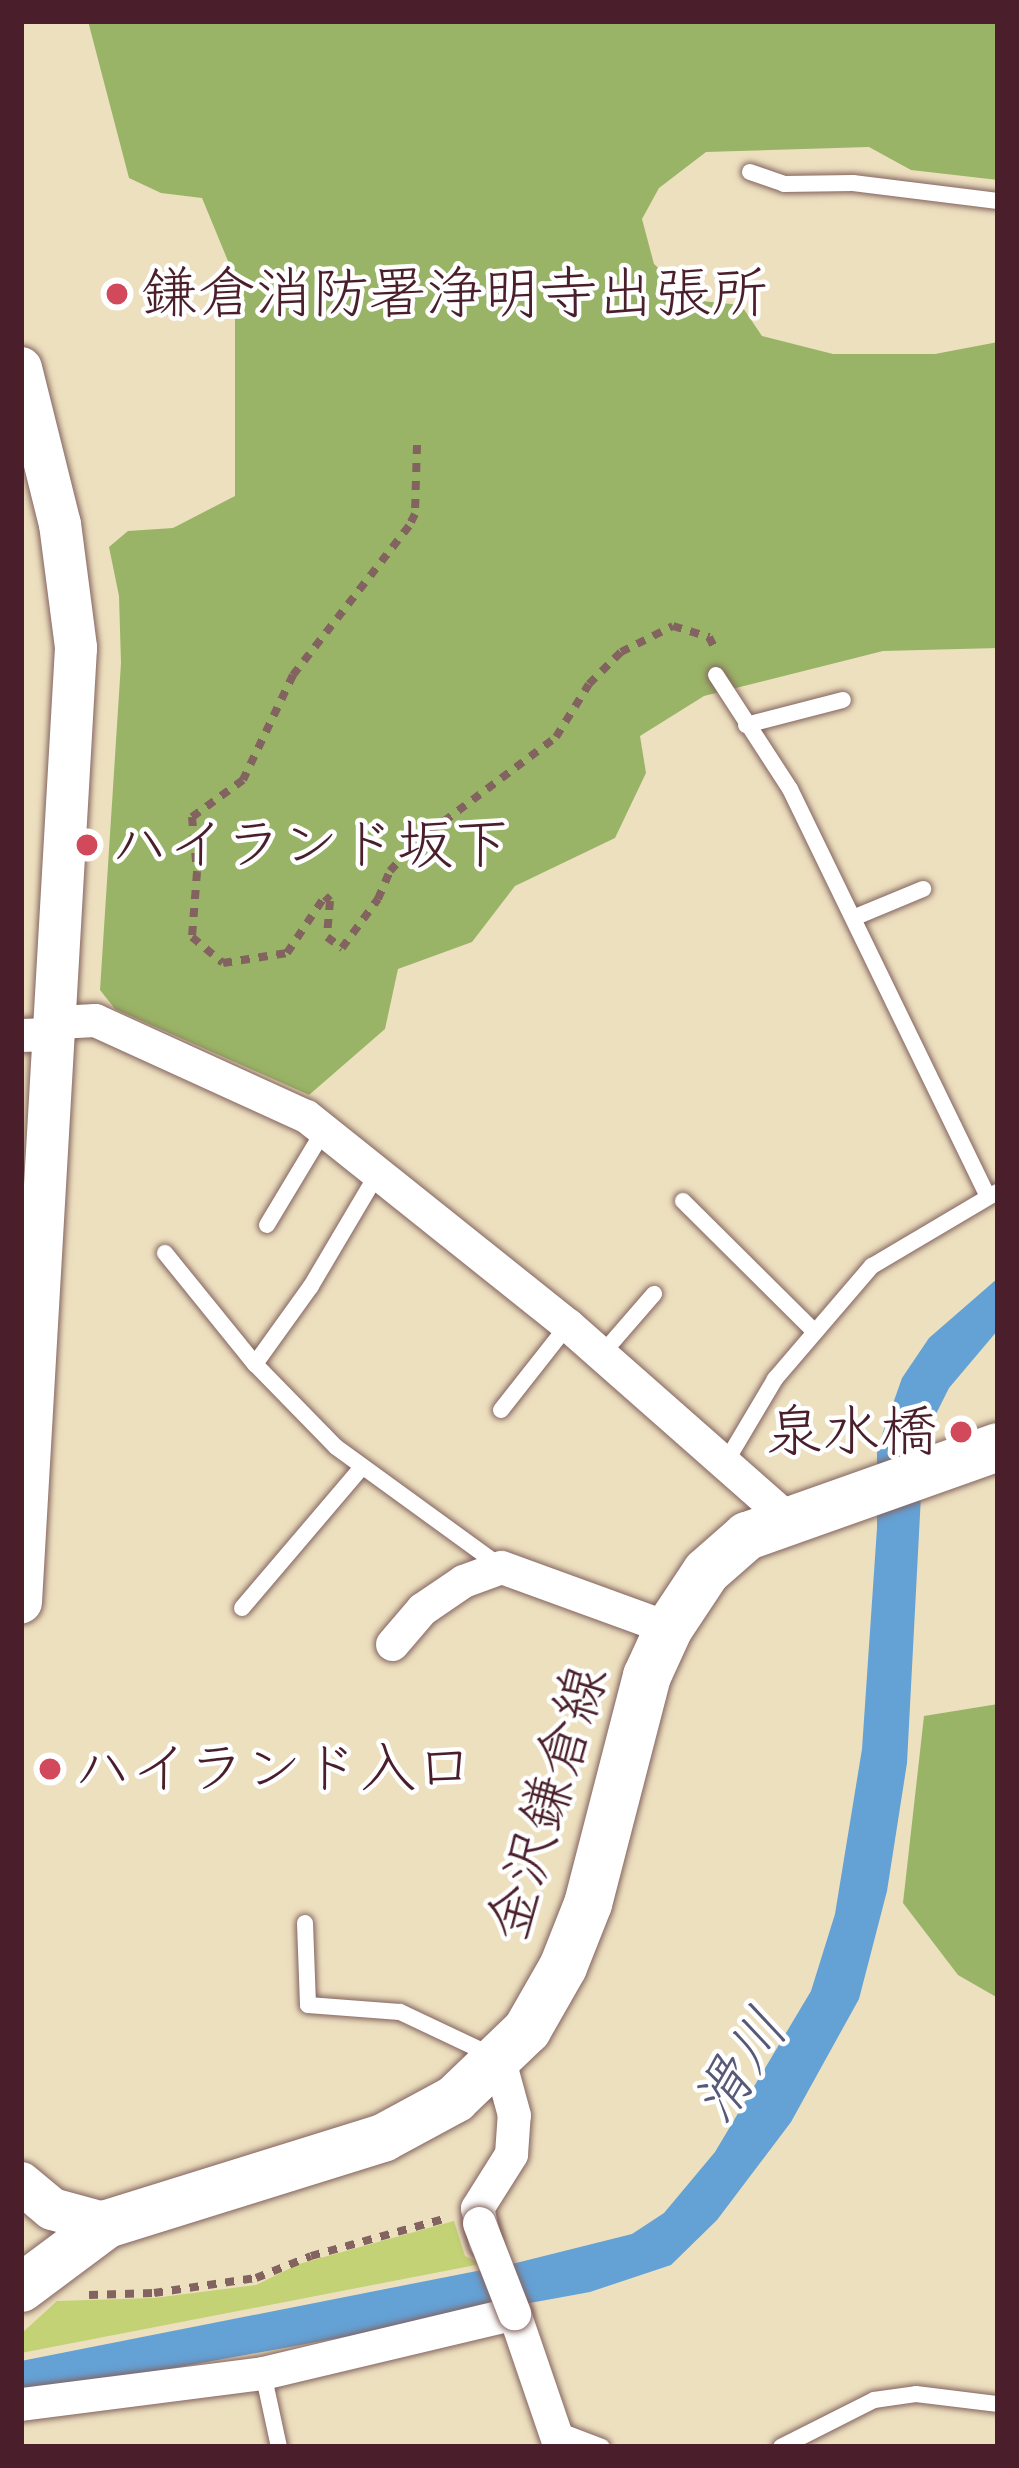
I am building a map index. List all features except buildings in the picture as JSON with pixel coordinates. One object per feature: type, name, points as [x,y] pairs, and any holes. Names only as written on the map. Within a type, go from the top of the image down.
[{"type":"main road","name":"金沢鎌倉線","points":[[21,2288],[107,2224],[382,2138],[455,2099],[500,2060],[547,1999],[580,1925],[647,1676],[669,1628],[706,1572],[747,1536],[998,1448]]},
{"type":"street","points":[[21,368],[61,524],[76,648],[45,1030],[21,1602]]},
{"type":"street","points":[[45,1030],[95,1020],[306,1116],[568,1325],[788,1520]]},
{"type":"street","points":[[392,1644],[422,1610],[463,1581],[501,1567],[669,1628]]},
{"type":"street","points":[[500,2060],[514,2115],[511,2154],[478,2215],[557,2438]]},
{"type":"street","points":[[21,2183],[52,2209],[107,2224]]},
{"type":"street","points":[[21,2404],[263,2373],[514,2314]]},
{"type":"lane","points":[[750,172],[784,184],[853,183],[998,201]]},
{"type":"lane","points":[[717,676],[790,789],[993,1193],[872,1266],[776,1379],[724,1466]]},
{"type":"lane","points":[[746,725],[843,700]]},
{"type":"lane","points":[[853,918],[923,889]]},
{"type":"lane","points":[[267,1226],[324,1130]]},
{"type":"lane","points":[[255,1364],[311,1286],[379,1171]]},
{"type":"lane","points":[[683,1201],[813,1330]]},
{"type":"lane","points":[[165,1253],[285,1400],[362,1467],[501,1567]]},
{"type":"lane","points":[[601,1355],[654,1294]]},
{"type":"lane","points":[[502,1410],[568,1325]]},
{"type":"lane","points":[[242,1608],[362,1467]]},
{"type":"lane","points":[[305,1922],[308,2005],[400,2012],[483,2047],[500,2060]]},
{"type":"lane","points":[[263,2373],[279,2447]]},
{"type":"lane","points":[[781,2447],[874,2400],[916,2394],[998,2404]]},
{"type":"lane","points":[[557,2438],[602,2447]]},
{"type":"path","points":[[417,445],[415,514],[409,526],[293,675],[242,780],[192,818],[197,872],[192,938],[223,963],[249,963],[287,953],[326,896],[330,901],[327,937],[342,948],[378,899],[390,871],[415,843],[556,736],[589,684],[644,638],[673,626],[709,637],[728,671],[717,676]]},
{"type":"path","points":[[86,2295],[154,2293],[256,2278],[310,2256],[478,2215]]},
{"type":"green space","points":[[88,21],[998,21],[998,180],[911,170],[869,147],[706,152],[659,188],[642,219],[654,264],[692,300],[741,305],[762,336],[833,354],[935,354],[998,342],[998,648],[883,651],[704,696],[640,736],[646,773],[615,838],[515,886],[472,942],[398,969],[385,1029],[309,1095],[115,1009],[100,990],[121,663],[119,596],[109,547],[128,531],[173,528],[235,496],[235,278],[202,198],[161,193],[129,178]]},
{"type":"green space","points":[[998,1704],[998,1998],[958,1975],[903,1903],[924,1716]]},
{"type":"green space","points":[[454,2221],[465,2256],[481,2264],[21,2353],[21,2334],[57,2301],[154,2298],[256,2285],[299,2264]]},
{"type":"water","points":[[998,1278],[998,1330],[949,1388],[924,1438],[907,1763],[887,1891],[859,1999],[791,2122],[717,2220],[671,2265],[590,2292],[21,2396],[21,2361],[512,2264],[632,2234],[664,2213],[715,2152],[811,1991],[835,1914],[862,1749],[877,1528],[877,1449],[902,1378],[929,1338]]},
{"type":"place","name":"鎌倉消防署浄明寺出張所","points":[[117,294]]},
{"type":"place","name":"ハイランド坂下","points":[[87,845]]},
{"type":"place","name":"泉水橋","points":[[961,1432]]},
{"type":"place","name":"ハイランド入口","points":[[50,1769]]},
{"type":"water label","name":"滑川","points":[[740,2066]]}]
